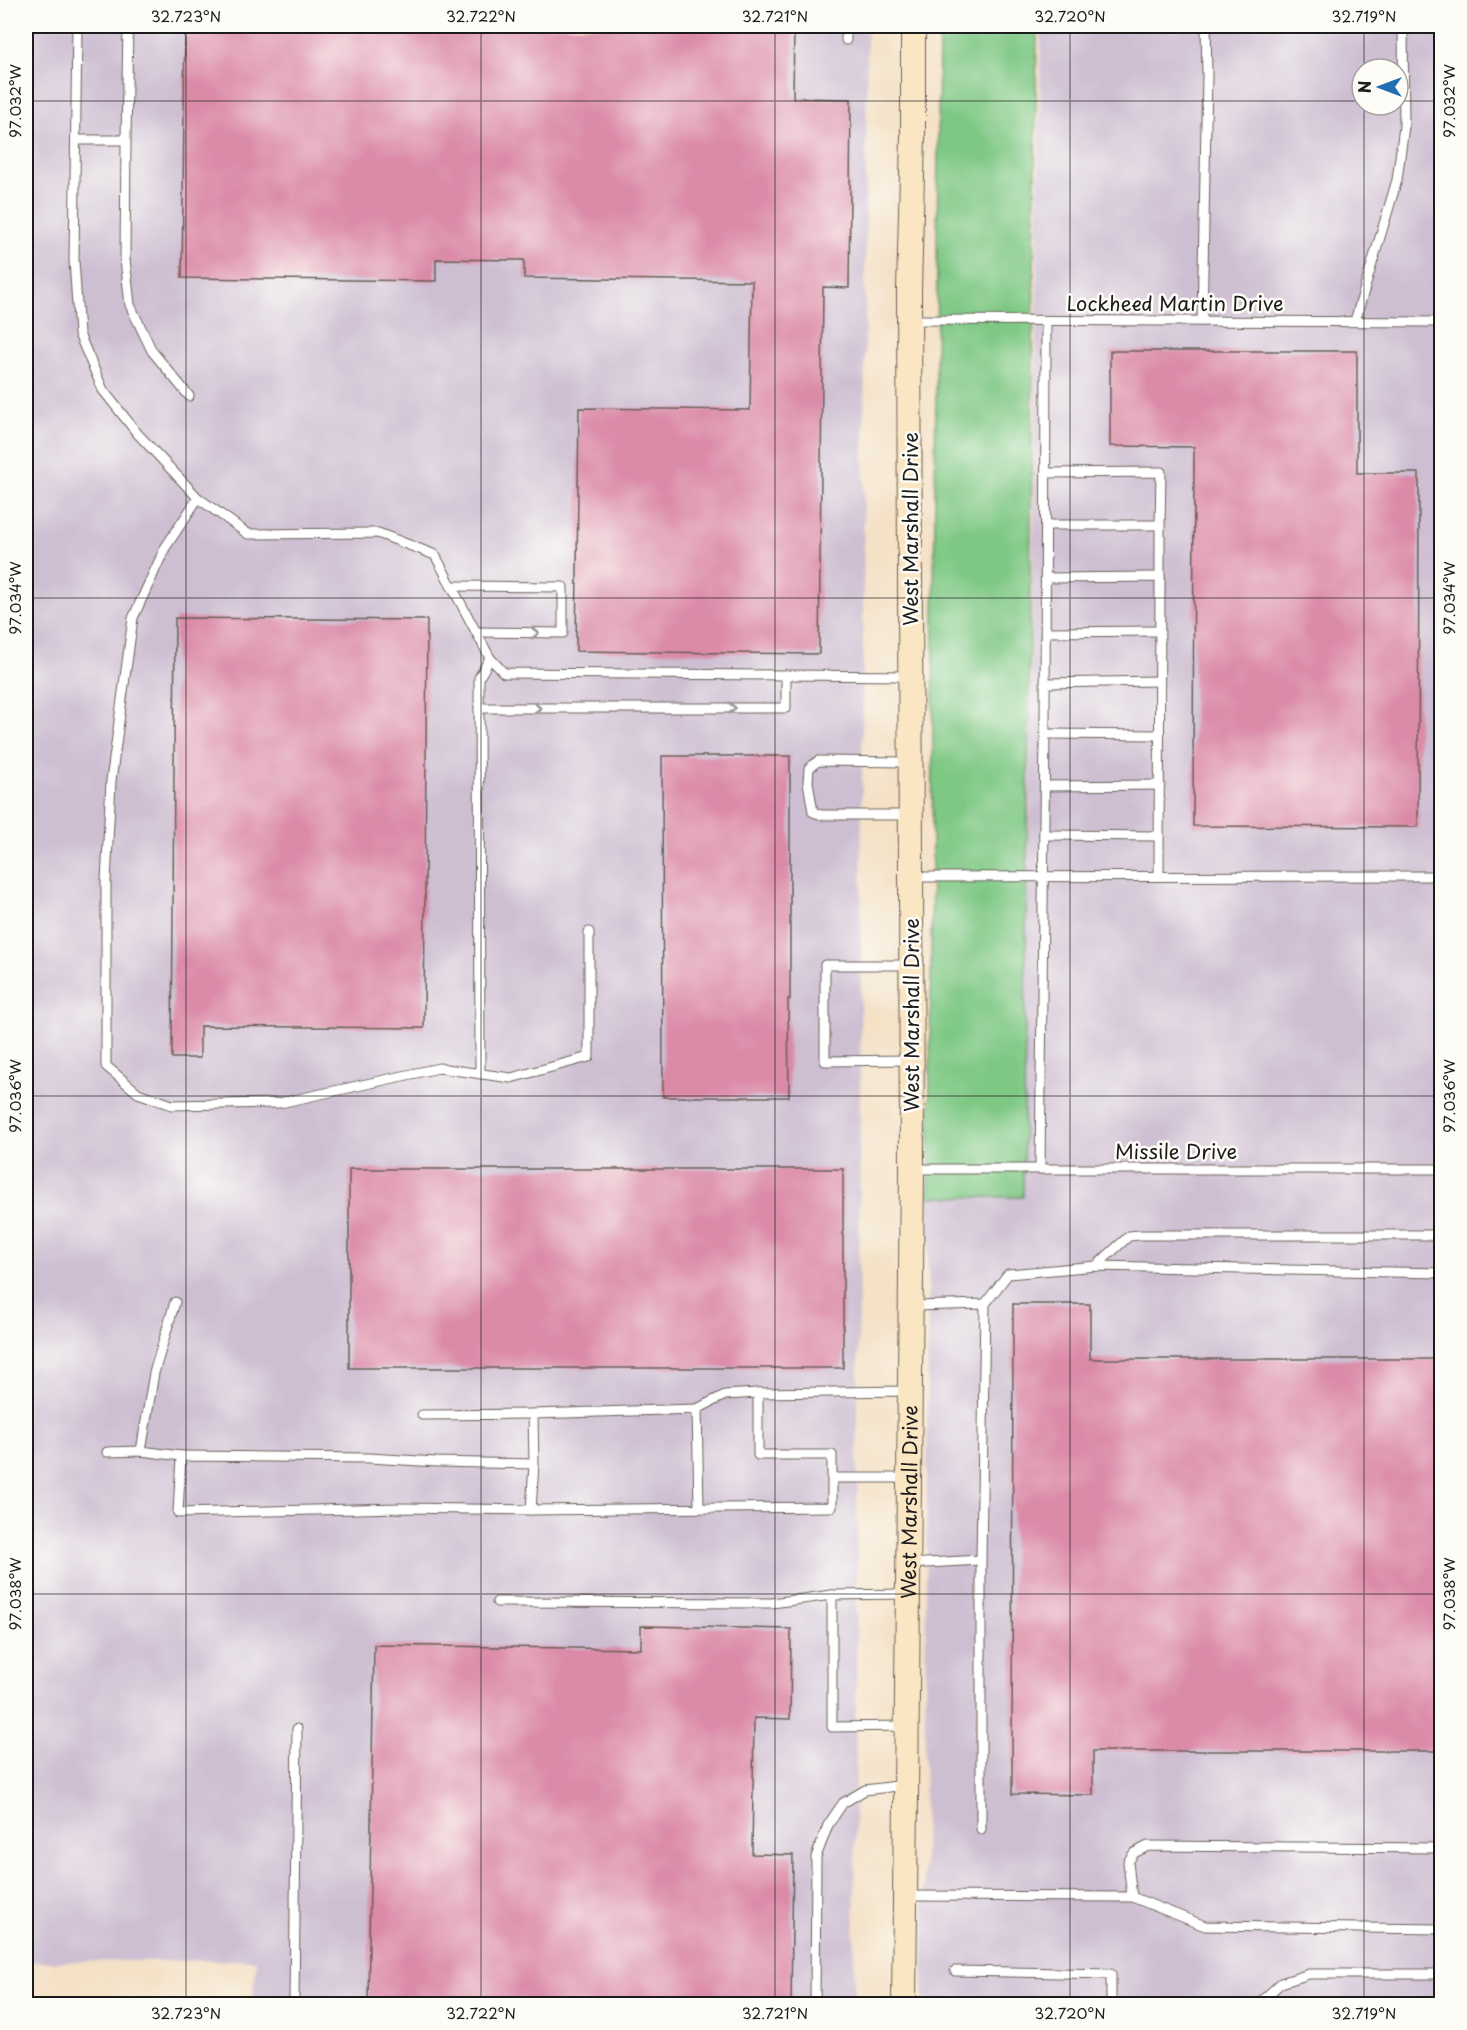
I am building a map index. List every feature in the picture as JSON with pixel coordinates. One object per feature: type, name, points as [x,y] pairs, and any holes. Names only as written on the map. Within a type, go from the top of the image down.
[{"type":"main road","name":"West Marshall Drive","points":[[904,2004],[912,1169],[909,320],[913,26]]},
{"type":"lane","points":[[77,26],[74,260],[79,334],[103,390],[137,433],[198,498],[248,534],[378,533],[435,555],[490,658],[504,673],[910,676]]},
{"type":"lane","points":[[128,26],[125,260],[130,305],[152,351],[189,396]]},
{"type":"lane","points":[[846,26],[846,40]]},
{"type":"lane","points":[[1202,321],[1206,26]]},
{"type":"lane","points":[[1355,321],[1397,180],[1404,126],[1403,26]]},
{"type":"lane","points":[[76,140],[126,140]]},
{"type":"lane","name":"Lockheed Martin Drive","points":[[909,320],[1442,322]]},
{"type":"lane","points":[[1040,1169],[1046,734],[1046,321]]},
{"type":"lane","points":[[1046,473],[1161,471],[1159,876]]},
{"type":"lane","points":[[198,498],[165,548],[133,618],[111,781],[106,918],[106,1066],[138,1093],[172,1106],[280,1103],[439,1068],[511,1078],[589,1058],[589,932]]},
{"type":"lane","points":[[1046,525],[1160,525]]},
{"type":"lane","points":[[1046,578],[1160,577]]},
{"type":"lane","points":[[451,586],[563,587],[563,633],[476,632]]},
{"type":"lane","points":[[1046,632],[1160,631]]},
{"type":"lane","points":[[480,1074],[479,678],[490,658]]},
{"type":"lane","points":[[479,708],[786,708],[786,675]]},
{"type":"lane","points":[[1046,683],[1159,681]]},
{"type":"lane","points":[[1046,734],[1160,735]]},
{"type":"lane","points":[[911,762],[818,761],[809,768],[808,782],[813,812],[822,815],[911,816]]},
{"type":"lane","points":[[1045,786],[1160,785]]},
{"type":"lane","points":[[1044,835],[1159,836]]},
{"type":"lane","points":[[912,877],[1442,876]]},
{"type":"lane","points":[[910,1060],[825,1061],[825,965],[911,965]]},
{"type":"lane","name":"Missile Drive","points":[[912,1169],[1442,1169]]},
{"type":"lane","points":[[1096,1266],[1129,1236],[1139,1235],[1442,1235]]},
{"type":"lane","points":[[981,1829],[981,1560],[985,1304],[1008,1275],[1096,1266],[1442,1274]]},
{"type":"lane","points":[[141,1451],[154,1372],[175,1302]]},
{"type":"lane","points":[[910,1306],[985,1304]]},
{"type":"lane","points":[[422,1415],[698,1409],[725,1395],[909,1391]]},
{"type":"lane","points":[[181,1456],[178,1514],[401,1508],[531,1510],[832,1507],[832,1455],[758,1455],[758,1393]]},
{"type":"lane","points":[[698,1409],[699,1507]]},
{"type":"lane","points":[[531,1510],[534,1464],[533,1414]]},
{"type":"lane","points":[[107,1452],[141,1451],[181,1456],[369,1458],[534,1464]]},
{"type":"lane","points":[[832,1478],[908,1478]]},
{"type":"lane","points":[[907,1564],[981,1560]]},
{"type":"lane","points":[[497,1602],[772,1603],[832,1595],[907,1594]]},
{"type":"lane","points":[[832,1595],[832,1727],[906,1726]]},
{"type":"lane","points":[[294,2004],[297,1729]]},
{"type":"lane","points":[[814,2004],[816,1857],[828,1825],[843,1803],[865,1790],[905,1785]]},
{"type":"lane","points":[[1132,1897],[1128,1862],[1134,1853],[1148,1846],[1442,1848]]},
{"type":"lane","points":[[905,1896],[1132,1897],[1205,1926],[1442,1929]]},
{"type":"lane","points":[[955,1971],[1112,1974],[1111,2004]]},
{"type":"lane","points":[[1258,2004],[1281,1983],[1309,1974],[1442,1974]]},
{"type":"shaded area","points":[[26,26],[867,26],[854,2004],[253,2004],[256,1960],[26,1962]]},
{"type":"shaded area","points":[[1041,26],[1441,26],[1441,2004],[923,2004],[929,1197],[1023,1197]]},
{"type":"green space","points":[[939,26],[1037,26],[1023,1197],[929,1197]]},
{"type":"building","points":[[185,26],[794,26],[793,98],[851,99],[849,288],[823,287],[819,654],[576,651],[579,408],[750,410],[752,281],[524,278],[524,260],[436,259],[436,281],[182,278]]},
{"type":"building","points":[[1110,351],[1357,351],[1357,473],[1419,473],[1418,827],[1193,826],[1194,447],[1110,446]]},
{"type":"building","points":[[175,618],[427,620],[424,1028],[200,1026],[200,1058],[172,1058]]},
{"type":"building","points":[[662,756],[790,756],[789,1097],[663,1097]]},
{"type":"building","points":[[349,1169],[843,1169],[843,1368],[349,1368]]},
{"type":"building","points":[[1013,1304],[1090,1304],[1090,1359],[1442,1359],[1442,1751],[1093,1751],[1093,1795],[1012,1794]]},
{"type":"building","points":[[641,1626],[791,1629],[790,1719],[754,1718],[752,1854],[793,1855],[791,2004],[368,2004],[374,1645],[641,1649]]}]
